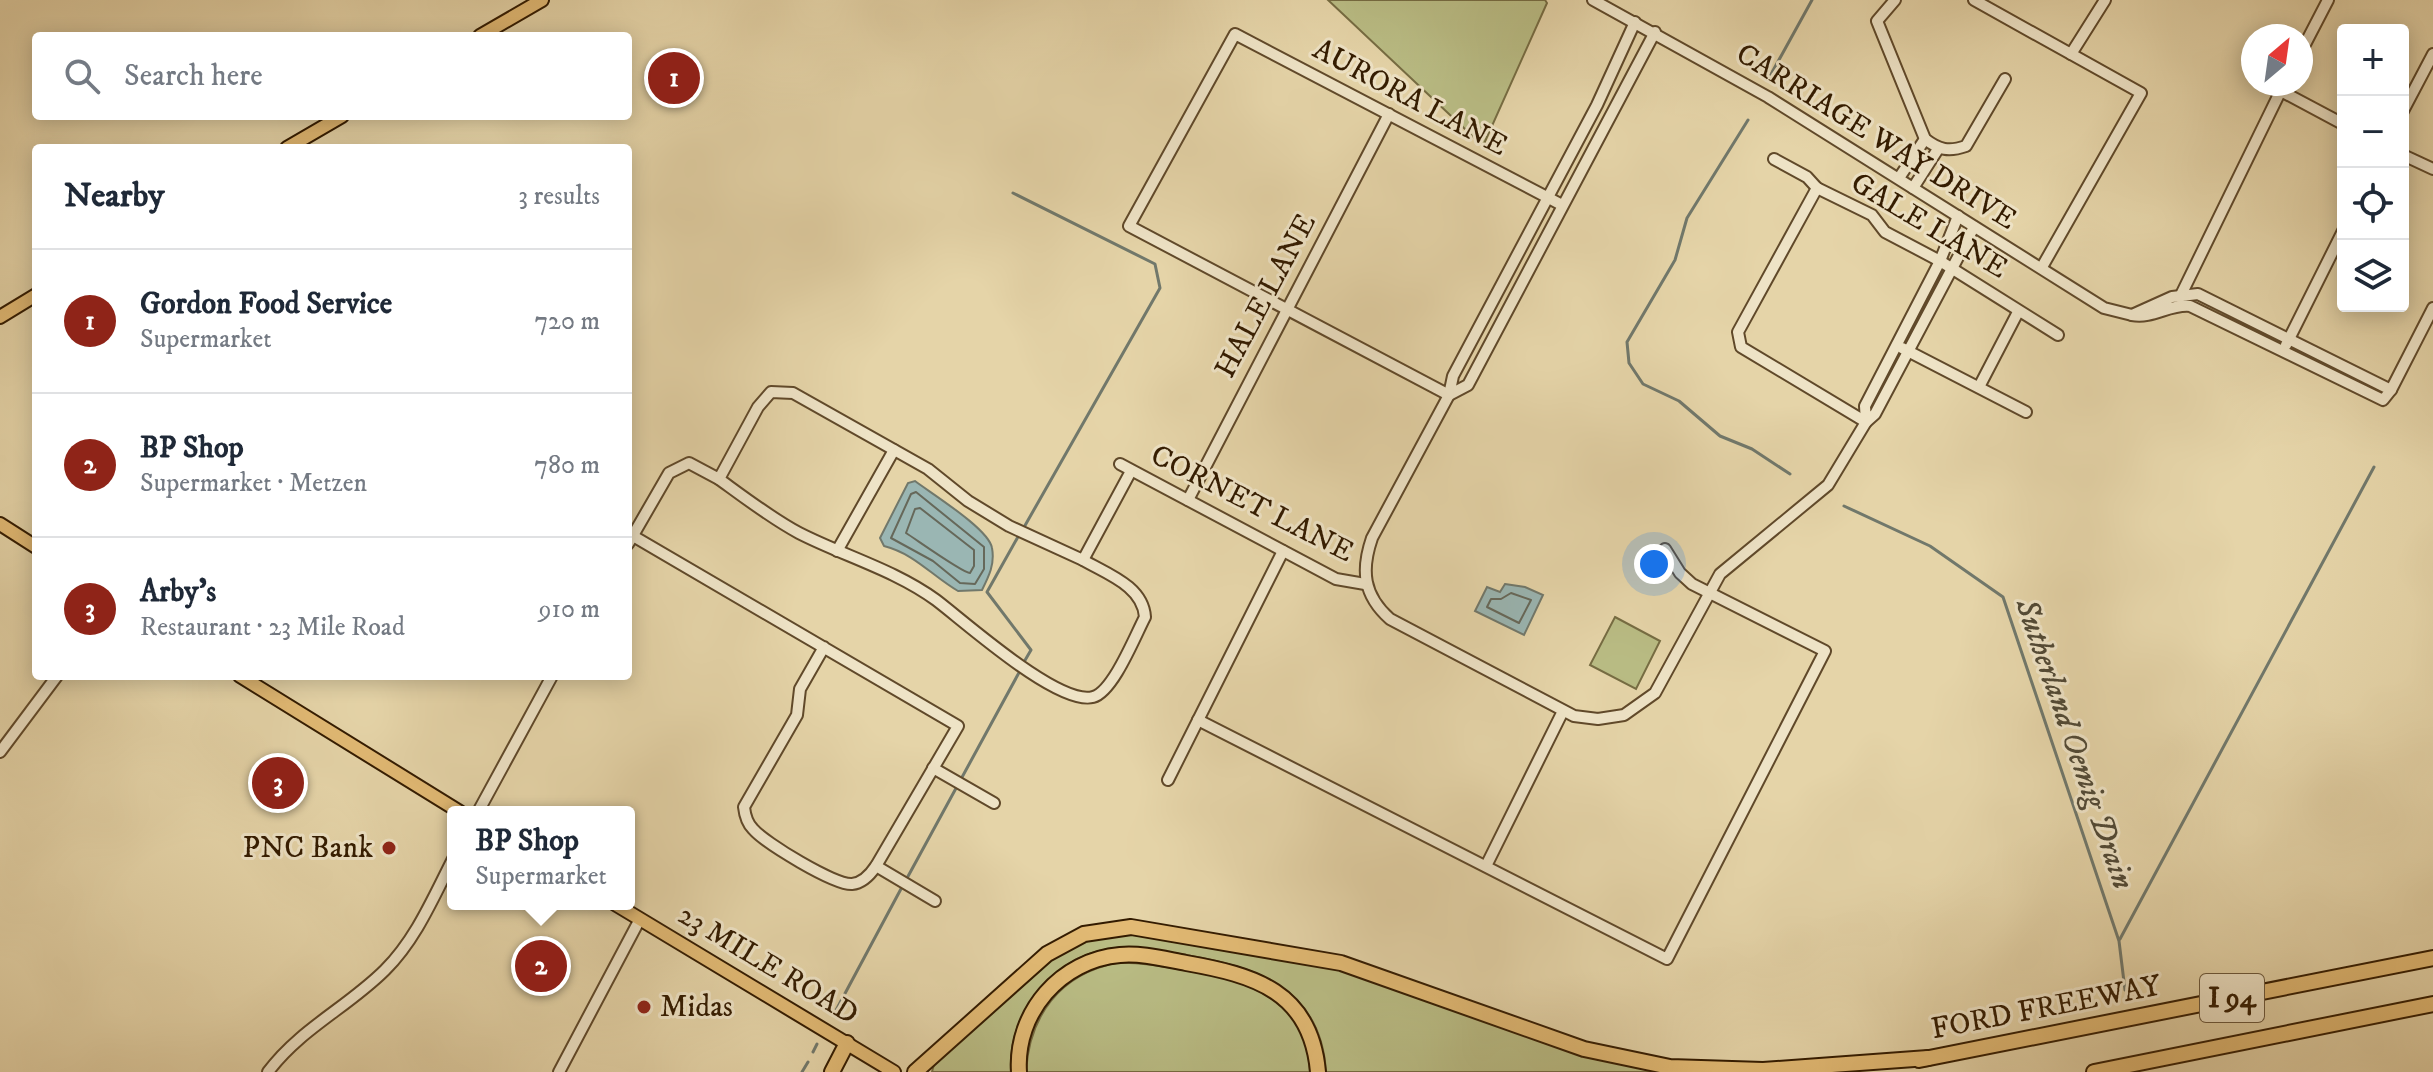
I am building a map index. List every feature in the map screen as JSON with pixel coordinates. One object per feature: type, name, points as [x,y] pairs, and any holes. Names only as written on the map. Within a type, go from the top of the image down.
[{"type":"highway","points":[[915,1072],[1059,946],[1099,930],[1131,927],[1341,963],[1574,1046],[1655,1065],[1763,1070],[1928,1058]]},
{"type":"highway","points":[[1019,1072],[1020,1049],[1028,1020],[1054,984],[1066,974],[1095,960],[1138,954],[1237,972],[1263,982],[1287,1001],[1306,1026],[1318,1072]]},
{"type":"highway","name":"FORD FREEWAY","points":[[1858,1072],[2433,958]]},
{"type":"highway","name":"I 94","points":[[2094,1072],[2433,1004]]},
{"type":"highway","points":[[832,1072],[847,1043]]},
{"type":"main road","points":[[487,32],[542,0]]},
{"type":"main road","points":[[294,144],[335,120]]},
{"type":"main road","points":[[0,317],[32,297]]},
{"type":"main road","points":[[0,524],[32,544]]},
{"type":"main road","points":[[246,680],[450,806]]},
{"type":"main road","name":"23 MILE ROAD","points":[[625,910],[894,1072]]},
{"type":"street","name":"CARRIAGE WAY DRIVE","points":[[1593,0],[1655,32],[1899,178],[2104,308],[2132,315],[2180,300]]},
{"type":"street","points":[[1895,0],[1877,21],[1925,139],[1938,149],[1953,151],[1966,146],[2005,79]]},
{"type":"street","points":[[1974,0],[2141,93],[2042,267]]},
{"type":"street","points":[[2071,54],[2105,0]]},
{"type":"street","points":[[2313,29],[2328,0]]},
{"type":"street","points":[[1635,22],[1549,198],[1453,376],[1449,395],[1372,538],[1365,557],[1365,584],[1380,610],[1390,619],[1574,716],[1598,719],[1624,715],[1655,693],[1720,574],[1828,485],[1866,422],[1875,414],[1908,350],[1945,264],[1958,216]]},
{"type":"street","points":[[1449,395],[1468,385],[1655,32]]},
{"type":"street","name":"AURORA LANE","points":[[1287,306],[1129,226],[1235,34],[1562,205]]},
{"type":"street","points":[[2409,100],[2433,54]]},
{"type":"street","points":[[2180,300],[2279,96]]},
{"type":"street","points":[[2298,96],[2337,120]]},
{"type":"street","name":"HALE LANE","points":[[1188,500],[1389,114]]},
{"type":"street","points":[[1899,178],[1925,139]]},
{"type":"street","points":[[1913,188],[1938,149]]},
{"type":"street","points":[[2409,158],[2433,169]]},
{"type":"street","name":"GALE LANE","points":[[1774,159],[1807,177],[1817,188],[1872,215],[1885,232],[1945,264],[2058,335]]},
{"type":"street","points":[[1817,188],[1738,332],[1741,347],[1866,422]]},
{"type":"street","points":[[1866,422],[1865,406],[1897,345],[1945,264],[1974,227]]},
{"type":"street","points":[[2286,345],[2338,240]]},
{"type":"street","points":[[2180,300],[2198,294],[2383,400],[2433,308]]},
{"type":"street","points":[[1287,306],[1449,395]]},
{"type":"street","points":[[1979,387],[2018,312]]},
{"type":"street","points":[[1897,345],[2026,412]]},
{"type":"street","points":[[632,537],[669,473],[689,463],[719,479],[761,510],[934,599],[1015,662],[1076,696],[1092,697],[1106,690],[1145,617],[1144,604],[1136,592],[1083,560],[1009,526],[968,501],[928,469],[793,393],[771,392],[758,407],[719,479]]},
{"type":"street","points":[[837,551],[894,450]]},
{"type":"street","name":"CORNET LANE","points":[[1120,464],[1336,579],[1365,584]]},
{"type":"street","points":[[1083,560],[1131,471]]},
{"type":"street","points":[[632,541],[824,647],[958,726],[876,866],[859,882],[835,881],[758,834],[745,815],[744,807],[797,715],[800,689],[824,647]]},
{"type":"street","points":[[1198,720],[1667,959],[1825,651],[1709,593],[1680,573],[1665,549]]},
{"type":"street","points":[[1168,780],[1283,551]]},
{"type":"street","points":[[0,752],[54,680]]},
{"type":"street","points":[[481,806],[550,680]]},
{"type":"street","points":[[1486,866],[1563,711]]},
{"type":"street","points":[[933,768],[994,803]]},
{"type":"street","points":[[876,866],[935,901]]},
{"type":"street","points":[[268,1072],[301,1036],[394,960],[422,920],[447,871]]},
{"type":"street","points":[[559,1072],[640,919]]},
{"type":"green space","points":[[1328,0],[1545,0],[1547,3],[1483,146]]},
{"type":"green space","points":[[1615,617],[1660,641],[1636,689],[1590,665]]},
{"type":"green space","points":[[1133,933],[1340,969],[1569,1051],[1660,1072],[1326,1072],[1321,1043],[1312,1020],[1298,1001],[1281,986],[1260,975],[1212,960],[1128,947],[1087,955],[1051,977],[1025,1010],[1016,1030],[1011,1072],[932,1072],[934,1064],[944,1054],[1051,959],[1093,938]]},
{"type":"green space","points":[[1116,963],[1207,974],[1250,987],[1269,997],[1285,1009],[1298,1026],[1306,1046],[1310,1072],[1026,1072],[1033,1033],[1051,1001],[1079,977]]},
{"type":"water","points":[[915,481],[971,522],[989,540],[992,565],[982,590],[958,591],[914,560],[884,546],[880,538],[908,483]]},
{"type":"water","points":[[1505,584],[1525,587],[1543,595],[1524,635],[1475,611],[1487,587],[1500,592]]},
{"type":"waterway","name":"Sutherland Oemig Drain","points":[[1770,76],[1812,0]]},
{"type":"waterway","name":"Sutherland Oemig Drain","points":[[1748,120],[1687,218],[1675,260],[1627,342],[1629,363],[1643,384],[1679,401],[1720,436],[1752,449],[1790,474]]},
{"type":"waterway","points":[[1013,193],[1155,264],[1160,288],[1023,529]]},
{"type":"waterway","points":[[2120,939],[2374,467]]},
{"type":"waterway","name":"Sutherland Oemig Drain","points":[[1844,506],[1930,546],[2003,597],[2119,941],[2125,990]]},
{"type":"waterway","points":[[1019,535],[987,592],[1031,650],[1024,662]]},
{"type":"waterway","points":[[906,880],[1021,669]]},
{"type":"waterway","points":[[834,1014],[902,887]]},
{"type":"waterway","points":[[813,1052],[817,1044]]},
{"type":"waterway","points":[[802,1072],[808,1062]]},
{"type":"place","name":"Gordon Food Service","points":[[674,78]]},
{"type":"place","name":"Arby's","points":[[278,783]]},
{"type":"place","name":"PNC Bank","points":[[389,848]]},
{"type":"place","name":"BP Shop","points":[[541,966]]},
{"type":"place","name":"Midas","points":[[644,1007]]}]
